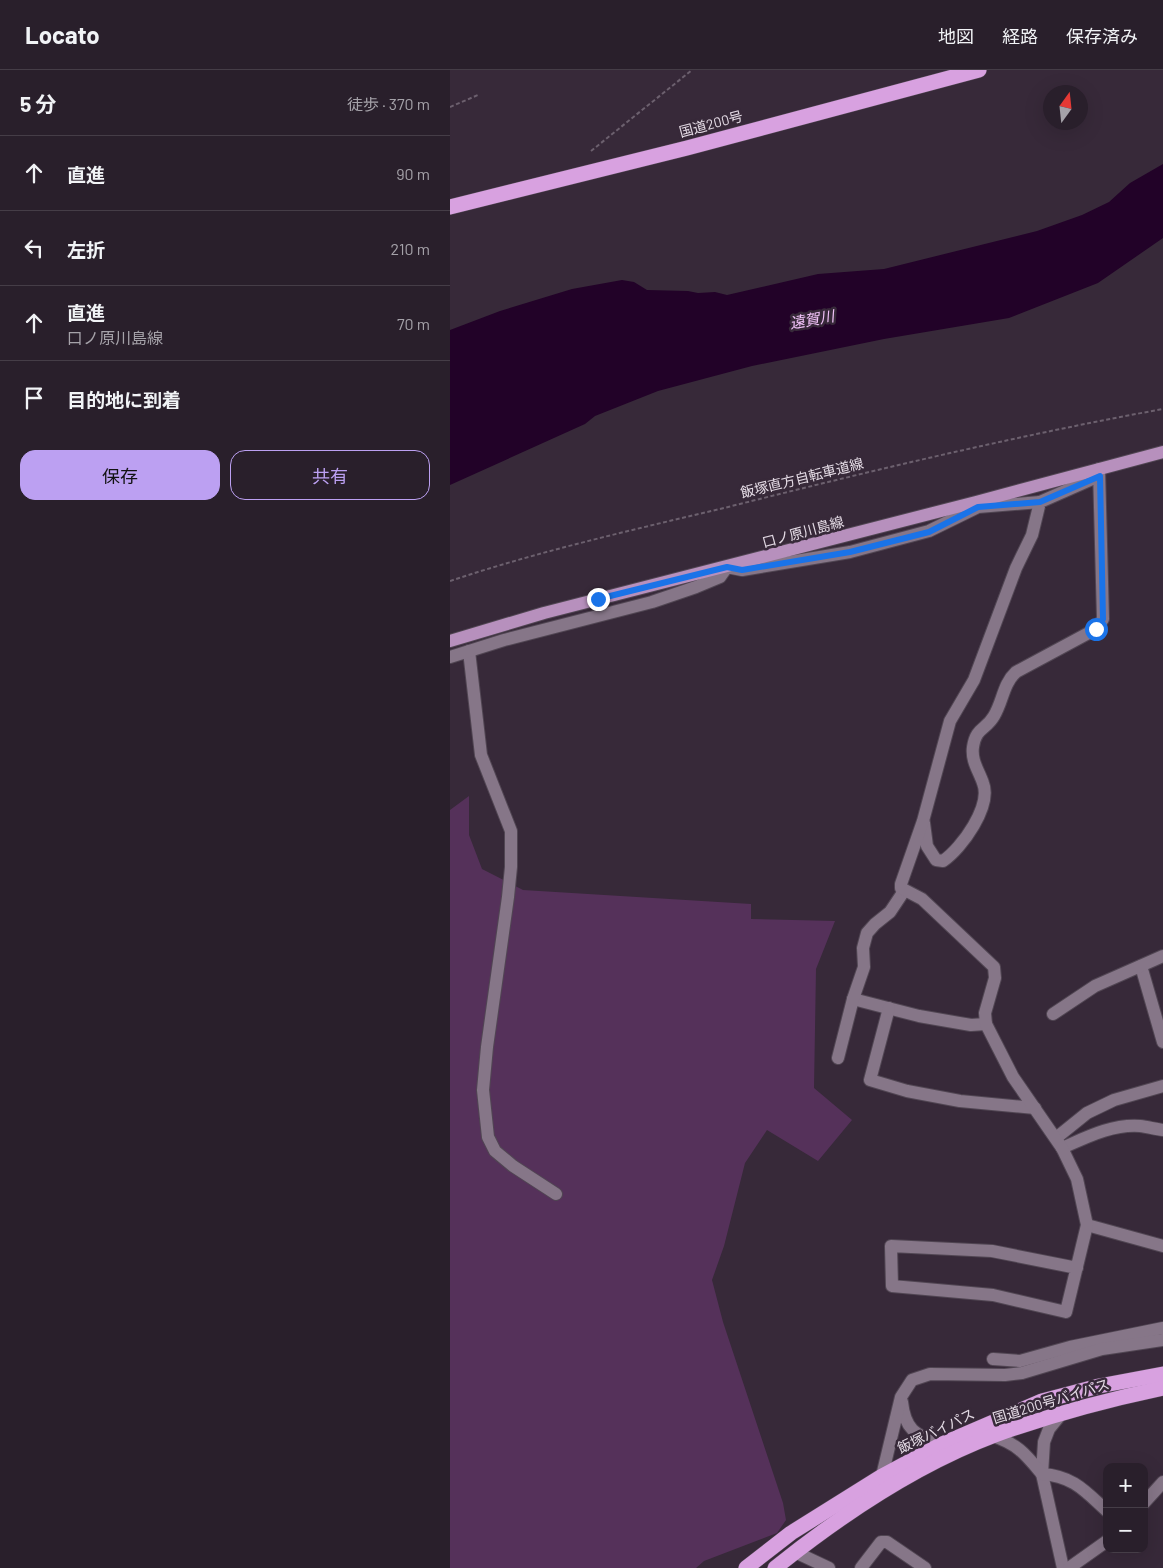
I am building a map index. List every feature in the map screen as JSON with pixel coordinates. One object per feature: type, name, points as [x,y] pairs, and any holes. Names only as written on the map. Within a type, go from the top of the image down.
[{"type":"highway","name":"国道200号","points":[[450,207],[687,148],[974,71]]},
{"type":"highway","name":"飯塚バイパス","points":[[746,1568],[791,1533],[882,1476],[940,1445],[1042,1401],[1099,1386],[1163,1374]]},
{"type":"highway","name":"国道200号バイパス","points":[[775,1568],[889,1487],[944,1458],[993,1436],[1062,1413],[1105,1400],[1163,1388]]},
{"type":"main road","name":"口ノ原川島線","points":[[450,641],[553,610],[977,505],[1099,472],[1163,452]]},
{"type":"street","points":[[924,820],[927,846],[936,860],[943,861],[968,833],[985,800],[984,784],[977,772],[973,758],[973,747],[980,729],[994,716],[1009,678],[1016,672],[1096,629],[1103,619],[1099,472],[1040,502],[977,505]]},
{"type":"street","points":[[1040,502],[1032,535],[1016,568],[974,680],[950,721],[924,820],[901,888],[922,899],[994,967],[994,982],[986,1013],[986,1024],[1013,1077],[1059,1143],[1076,1179],[1087,1225],[1077,1268],[1066,1312],[993,1295],[892,1286],[891,1246],[992,1251],[1077,1268]]},
{"type":"street","points":[[450,657],[504,640],[652,602],[720,577],[727,567]]},
{"type":"street","points":[[469,651],[481,756],[511,831],[511,867],[508,897],[487,1047],[483,1090],[488,1137],[495,1151],[513,1166],[556,1194]]},
{"type":"street","points":[[838,1058],[853,999],[864,967],[863,948],[867,933],[890,912],[904,891]]},
{"type":"street","points":[[1053,1014],[1095,986],[1163,956]]},
{"type":"street","points":[[1141,966],[1163,1042]]},
{"type":"street","points":[[853,999],[971,1025],[986,1024]]},
{"type":"street","points":[[889,1008],[870,1080],[907,1091],[960,1101],[1035,1108]]},
{"type":"street","points":[[1059,1143],[1087,1113],[1114,1100],[1163,1086]]},
{"type":"street","points":[[1059,1143],[1119,1126],[1141,1126],[1163,1130]]},
{"type":"street","points":[[1087,1225],[1163,1246]]},
{"type":"street","points":[[992,1359],[1020,1361],[1070,1346],[1163,1328]]},
{"type":"street","points":[[882,1476],[902,1397],[912,1380],[930,1374],[1005,1375],[1036,1369],[1102,1349],[1163,1340]]},
{"type":"street","points":[[902,1397],[904,1417],[911,1428],[921,1436],[940,1445]]},
{"type":"street","points":[[1062,1413],[1049,1430],[1044,1442],[1042,1474],[1065,1566],[1103,1543]]},
{"type":"street","points":[[993,1436],[1006,1440],[1022,1450],[1042,1474],[1057,1475],[1069,1480],[1103,1508]]},
{"type":"street","points":[[1148,1499],[1163,1482]]},
{"type":"street","points":[[861,1568],[881,1542],[887,1542],[925,1568]]},
{"type":"street","points":[[795,1552],[829,1568]]},
{"type":"path","points":[[591,151],[692,70]]},
{"type":"path","points":[[450,108],[478,95]]},
{"type":"path","name":"飯塚直方自転車道線","points":[[450,580],[505,562],[828,482],[1064,427],[1163,410]]},
{"type":"shaded area","points":[[469,796],[469,835],[482,869],[523,890],[751,904],[751,919],[835,921],[816,969],[814,1088],[852,1120],[818,1161],[767,1130],[745,1163],[724,1246],[712,1280],[723,1322],[783,1503],[786,1520],[777,1533],[704,1561],[696,1568],[450,1568],[450,810]]},
{"type":"water","name":"遠賀川","points":[[1163,164],[1163,238],[1098,283],[1009,318],[884,339],[752,366],[658,391],[595,416],[585,424],[450,485],[450,330],[500,311],[572,289],[622,280],[634,282],[647,290],[715,292],[727,295],[818,274],[884,269],[1037,231],[1082,215],[1109,202],[1130,183]]},
{"type":"route","points":[[598,599],[727,567],[742,570],[850,552],[929,532],[978,507],[1040,502],[1100,476],[1103,619],[1096,629]]}]
